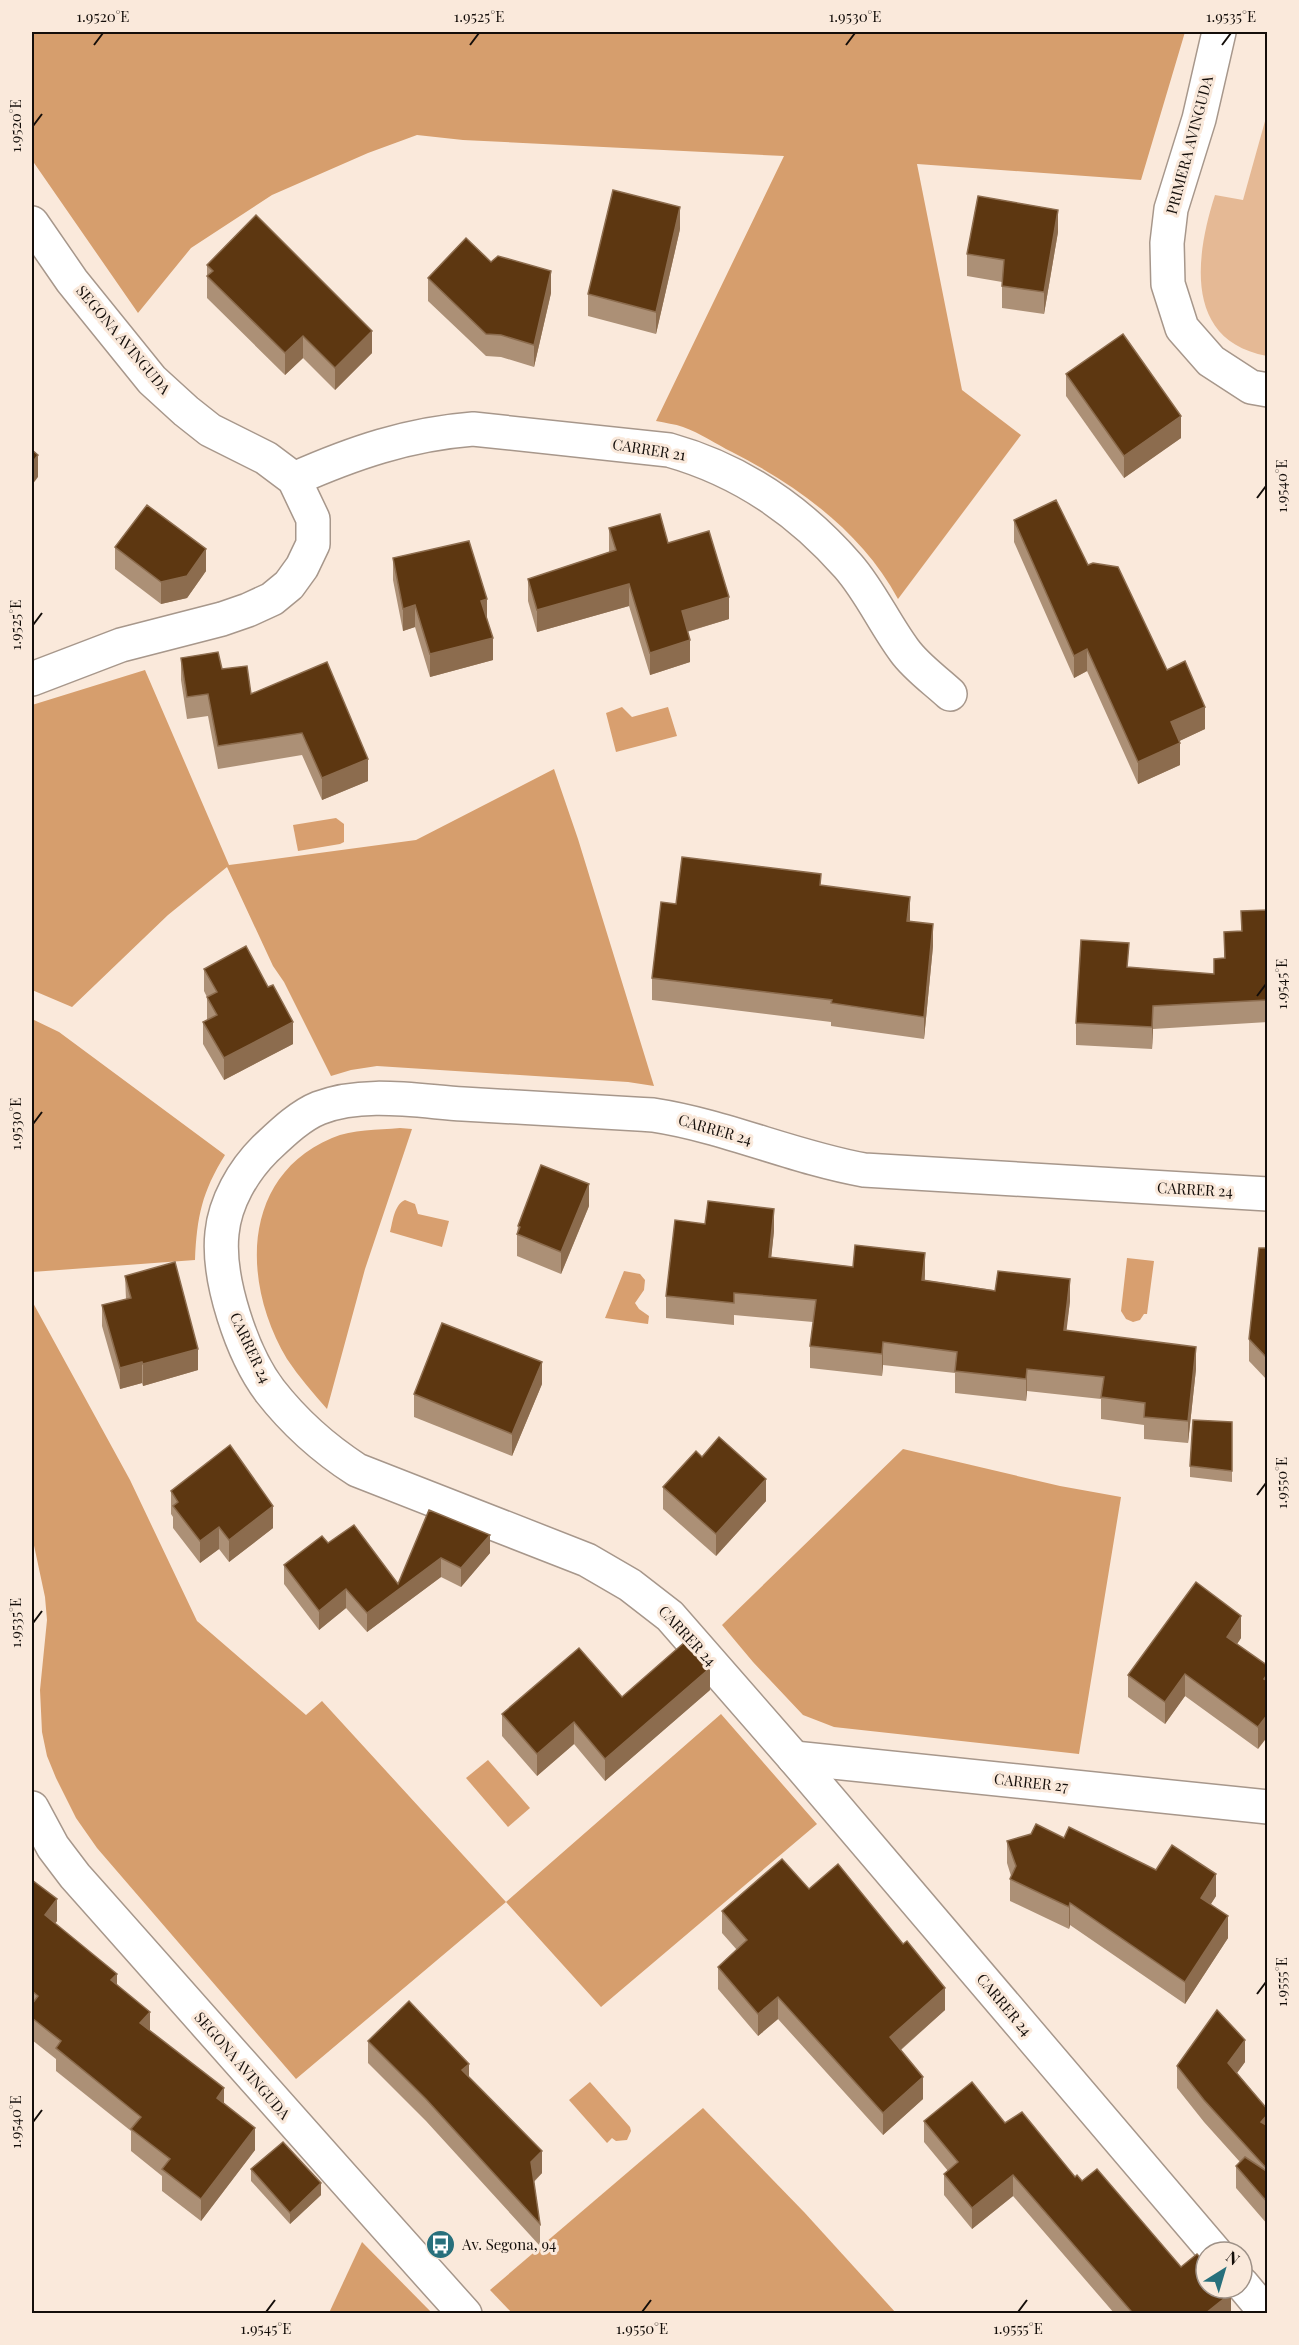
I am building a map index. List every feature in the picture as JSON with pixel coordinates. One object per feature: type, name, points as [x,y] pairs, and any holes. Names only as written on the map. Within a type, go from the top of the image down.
[{"type":"street","name":"PRIMERA AVINGUDA","points":[[1219,32],[1199,119],[1171,209],[1167,243],[1168,284],[1182,328],[1211,361],[1251,387],[1268,390]]},
{"type":"street","name":"SEGONA AVINGUDA","points":[[32,223],[72,281],[152,380],[210,430],[266,458],[294,479],[313,519],[314,544],[302,567],[288,585],[272,599],[222,619],[121,645],[32,678]]},
{"type":"street","name":"CARRER 21","points":[[294,479],[348,455],[389,442],[473,429],[500,430],[669,450],[695,458],[718,467],[772,497],[804,522],[848,566],[905,652],[950,694]]},
{"type":"street","name":"CARRER 24","points":[[1205,2240],[684,1630],[651,1599],[630,1584],[587,1560],[357,1470],[332,1455],[308,1434],[269,1389],[243,1340],[231,1310],[223,1259],[222,1233],[235,1190],[260,1154],[295,1123],[318,1108],[365,1099],[687,1120],[824,1163],[864,1170],[1268,1194]]},
{"type":"street","name":"CARRER 27","points":[[794,1758],[1268,1807]]},
{"type":"street","name":"SEGONA AVINGUDA","points":[[32,1808],[53,1847],[75,1876],[234,2054],[286,2116],[465,2313]]},
{"type":"street","points":[[1254,2298],[1267,2313]]},
{"type":"shaded area","points":[[32,32],[1185,32],[1141,180],[917,164],[962,390],[1021,435],[898,599],[883,575],[847,532],[804,496],[757,465],[696,432],[656,421],[784,156],[463,140],[417,135],[368,153],[272,195],[191,248],[138,313],[32,160]]},
{"type":"shaded area","points":[[1267,114],[1267,356],[1240,347],[1221,333],[1209,315],[1202,293],[1201,269],[1203,244],[1215,195],[1243,200]]},
{"type":"shaded area","points":[[145,670],[229,865],[416,840],[554,769],[578,839],[654,1086],[628,1082],[377,1066],[331,1076],[284,982],[273,966],[227,867],[168,915],[72,1007],[32,990],[32,705]]},
{"type":"shaded area","points":[[622,707],[632,717],[668,707],[677,736],[616,752],[606,713]]},
{"type":"shaded area","points":[[336,818],[344,824],[344,842],[298,851],[293,825]]},
{"type":"shaded area","points":[[32,1019],[59,1032],[225,1155],[211,1181],[202,1205],[197,1230],[195,1260],[32,1272]]},
{"type":"shaded area","points":[[412,1129],[365,1269],[327,1409],[287,1359],[272,1330],[262,1298],[257,1266],[258,1235],[265,1205],[280,1178],[302,1156],[332,1138],[357,1131]]},
{"type":"shaded area","points":[[405,1200],[415,1204],[418,1214],[449,1221],[442,1247],[390,1232],[396,1209]]},
{"type":"shaded area","points":[[1127,1258],[1154,1261],[1147,1314],[1133,1322],[1126,1319],[1121,1311]]},
{"type":"shaded area","points":[[624,1271],[640,1274],[645,1280],[644,1290],[635,1303],[649,1316],[648,1324],[605,1318]]},
{"type":"shaded area","points":[[32,1301],[130,1480],[197,1621],[306,1715],[322,1701],[506,1902],[296,2079],[97,1848],[76,1818],[47,1756],[42,1732],[40,1690],[47,1620],[45,1597],[32,1536]]},
{"type":"shaded area","points":[[903,1449],[1060,1486],[1121,1497],[1079,1754],[834,1727],[803,1715],[722,1625]]},
{"type":"shaded area","points":[[721,1714],[817,1824],[601,2007],[506,1902]]},
{"type":"shaded area","points":[[488,1760],[530,1808],[508,1827],[466,1778]]},
{"type":"shaded area","points":[[590,2082],[630,2127],[631,2131],[627,2140],[616,2141],[612,2138],[607,2143],[569,2100]]},
{"type":"shaded area","points":[[703,2108],[804,2212],[896,2313],[512,2313],[490,2290]]},
{"type":"shaded area","points":[[362,2242],[432,2313],[329,2313]]},
{"type":"building","points":[[613,190],[680,207],[656,312],[588,294]]},
{"type":"building","points":[[978,196],[1058,210],[1044,292],[1002,286],[1004,260],[967,254]]},
{"type":"building","points":[[256,215],[372,331],[335,368],[303,336],[285,353],[207,276],[213,271],[207,265]]},
{"type":"building","points":[[466,238],[491,262],[498,256],[551,271],[534,345],[501,335],[486,334],[428,278]]},
{"type":"building","points":[[1123,334],[1181,416],[1124,456],[1066,374]]},
{"type":"building","points":[[32,450],[38,455],[32,463]]},
{"type":"building","points":[[1056,500],[1088,565],[1093,563],[1118,567],[1167,670],[1185,661],[1205,707],[1171,722],[1180,743],[1138,762],[1087,649],[1074,656],[1014,520]]},
{"type":"building","points":[[147,505],[206,549],[187,576],[161,582],[115,547]]},
{"type":"building","points":[[660,514],[668,543],[709,531],[729,597],[682,611],[690,640],[650,653],[629,584],[537,610],[528,579],[616,550],[609,528]]},
{"type":"building","points":[[469,541],[487,599],[481,601],[493,638],[430,654],[415,605],[403,609],[393,558]]},
{"type":"building","points":[[218,652],[222,669],[247,666],[251,694],[327,662],[368,759],[322,778],[302,733],[218,746],[208,694],[187,697],[181,658]]},
{"type":"building","points":[[682,857],[821,874],[820,885],[910,897],[907,921],[933,924],[924,1017],[831,1003],[832,1000],[652,978],[661,902],[676,904]]},
{"type":"building","points":[[1268,910],[1268,1000],[1153,1006],[1152,1027],[1076,1023],[1081,940],[1129,943],[1127,967],[1214,974],[1214,959],[1225,958],[1224,932],[1242,931],[1241,911]]},
{"type":"building","points":[[246,946],[268,987],[273,985],[293,1022],[224,1058],[203,1022],[217,1015],[207,997],[217,992],[204,969]]},
{"type":"building","points":[[541,1165],[589,1184],[561,1252],[517,1234]]},
{"type":"building","points":[[708,1201],[774,1209],[769,1257],[853,1267],[855,1245],[925,1253],[922,1280],[995,1291],[998,1271],[1070,1279],[1064,1330],[1196,1347],[1188,1421],[1144,1417],[1145,1403],[1101,1397],[1104,1377],[1027,1369],[1026,1379],[955,1371],[957,1352],[883,1342],[882,1354],[810,1346],[816,1300],[734,1293],[734,1303],[666,1296],[675,1220],[705,1224]]},
{"type":"building","points":[[1259,1248],[1268,1248],[1268,1359],[1249,1339]]},
{"type":"building","points":[[175,1262],[198,1349],[120,1368],[102,1305],[131,1298],[125,1276]]},
{"type":"building","points":[[442,1323],[542,1362],[512,1434],[414,1394]]},
{"type":"building","points":[[1193,1420],[1232,1422],[1232,1471],[1190,1466]]},
{"type":"building","points":[[719,1437],[766,1479],[716,1534],[663,1487],[696,1451],[702,1457]]},
{"type":"building","points":[[230,1445],[273,1506],[229,1540],[219,1527],[200,1541],[173,1506],[178,1502],[171,1491]]},
{"type":"building","points":[[429,1510],[490,1535],[461,1568],[441,1558],[367,1613],[346,1589],[319,1611],[284,1565],[322,1536],[328,1543],[354,1525],[398,1584]]},
{"type":"building","points":[[1196,1582],[1241,1616],[1227,1637],[1268,1666],[1268,1673],[1264,1679],[1268,1681],[1268,1714],[1258,1727],[1185,1674],[1165,1702],[1128,1675]]},
{"type":"building","points":[[686,1641],[710,1668],[605,1759],[574,1722],[537,1754],[502,1714],[579,1648],[622,1697]]},
{"type":"building","points":[[1036,1824],[1064,1838],[1069,1827],[1156,1870],[1172,1845],[1216,1874],[1201,1898],[1228,1916],[1185,1982],[1070,1903],[1069,1907],[1010,1879],[1016,1866],[1007,1841],[1031,1834]]},
{"type":"building","points":[[782,1859],[809,1889],[838,1864],[903,1944],[907,1941],[945,1988],[890,2037],[923,2077],[883,2113],[778,1997],[758,2014],[718,1967],[747,1940],[722,1911]]},
{"type":"building","points":[[32,1880],[57,1899],[45,1915],[117,1974],[111,1980],[150,2012],[140,2023],[224,2088],[217,2098],[255,2128],[201,2199],[162,2169],[170,2159],[131,2129],[141,2117],[56,2048],[61,2041],[32,2018],[32,2004],[38,1996],[32,1991]]},
{"type":"building","points":[[409,2001],[469,2064],[462,2070],[542,2151],[531,2162],[540,2224],[426,2099],[368,2041]]},
{"type":"building","points":[[1217,2010],[1245,2040],[1228,2063],[1268,2110],[1268,2114],[1261,2122],[1268,2126],[1268,2170],[1204,2100],[1177,2066]]},
{"type":"building","points":[[972,2082],[1005,2123],[1022,2112],[1075,2177],[1077,2175],[1082,2181],[1097,2169],[1181,2267],[1194,2256],[1194,2300],[1222,2300],[1206,2313],[1128,2313],[1131,2311],[1013,2175],[972,2208],[944,2174],[958,2162],[924,2121]]},
{"type":"building","points":[[283,2142],[321,2183],[290,2213],[251,2169]]},
{"type":"building","points":[[1245,2157],[1268,2172],[1268,2203],[1236,2166]]},
{"type":"place","name":"Av. Segona, 94","points":[[441,2245]]}]
